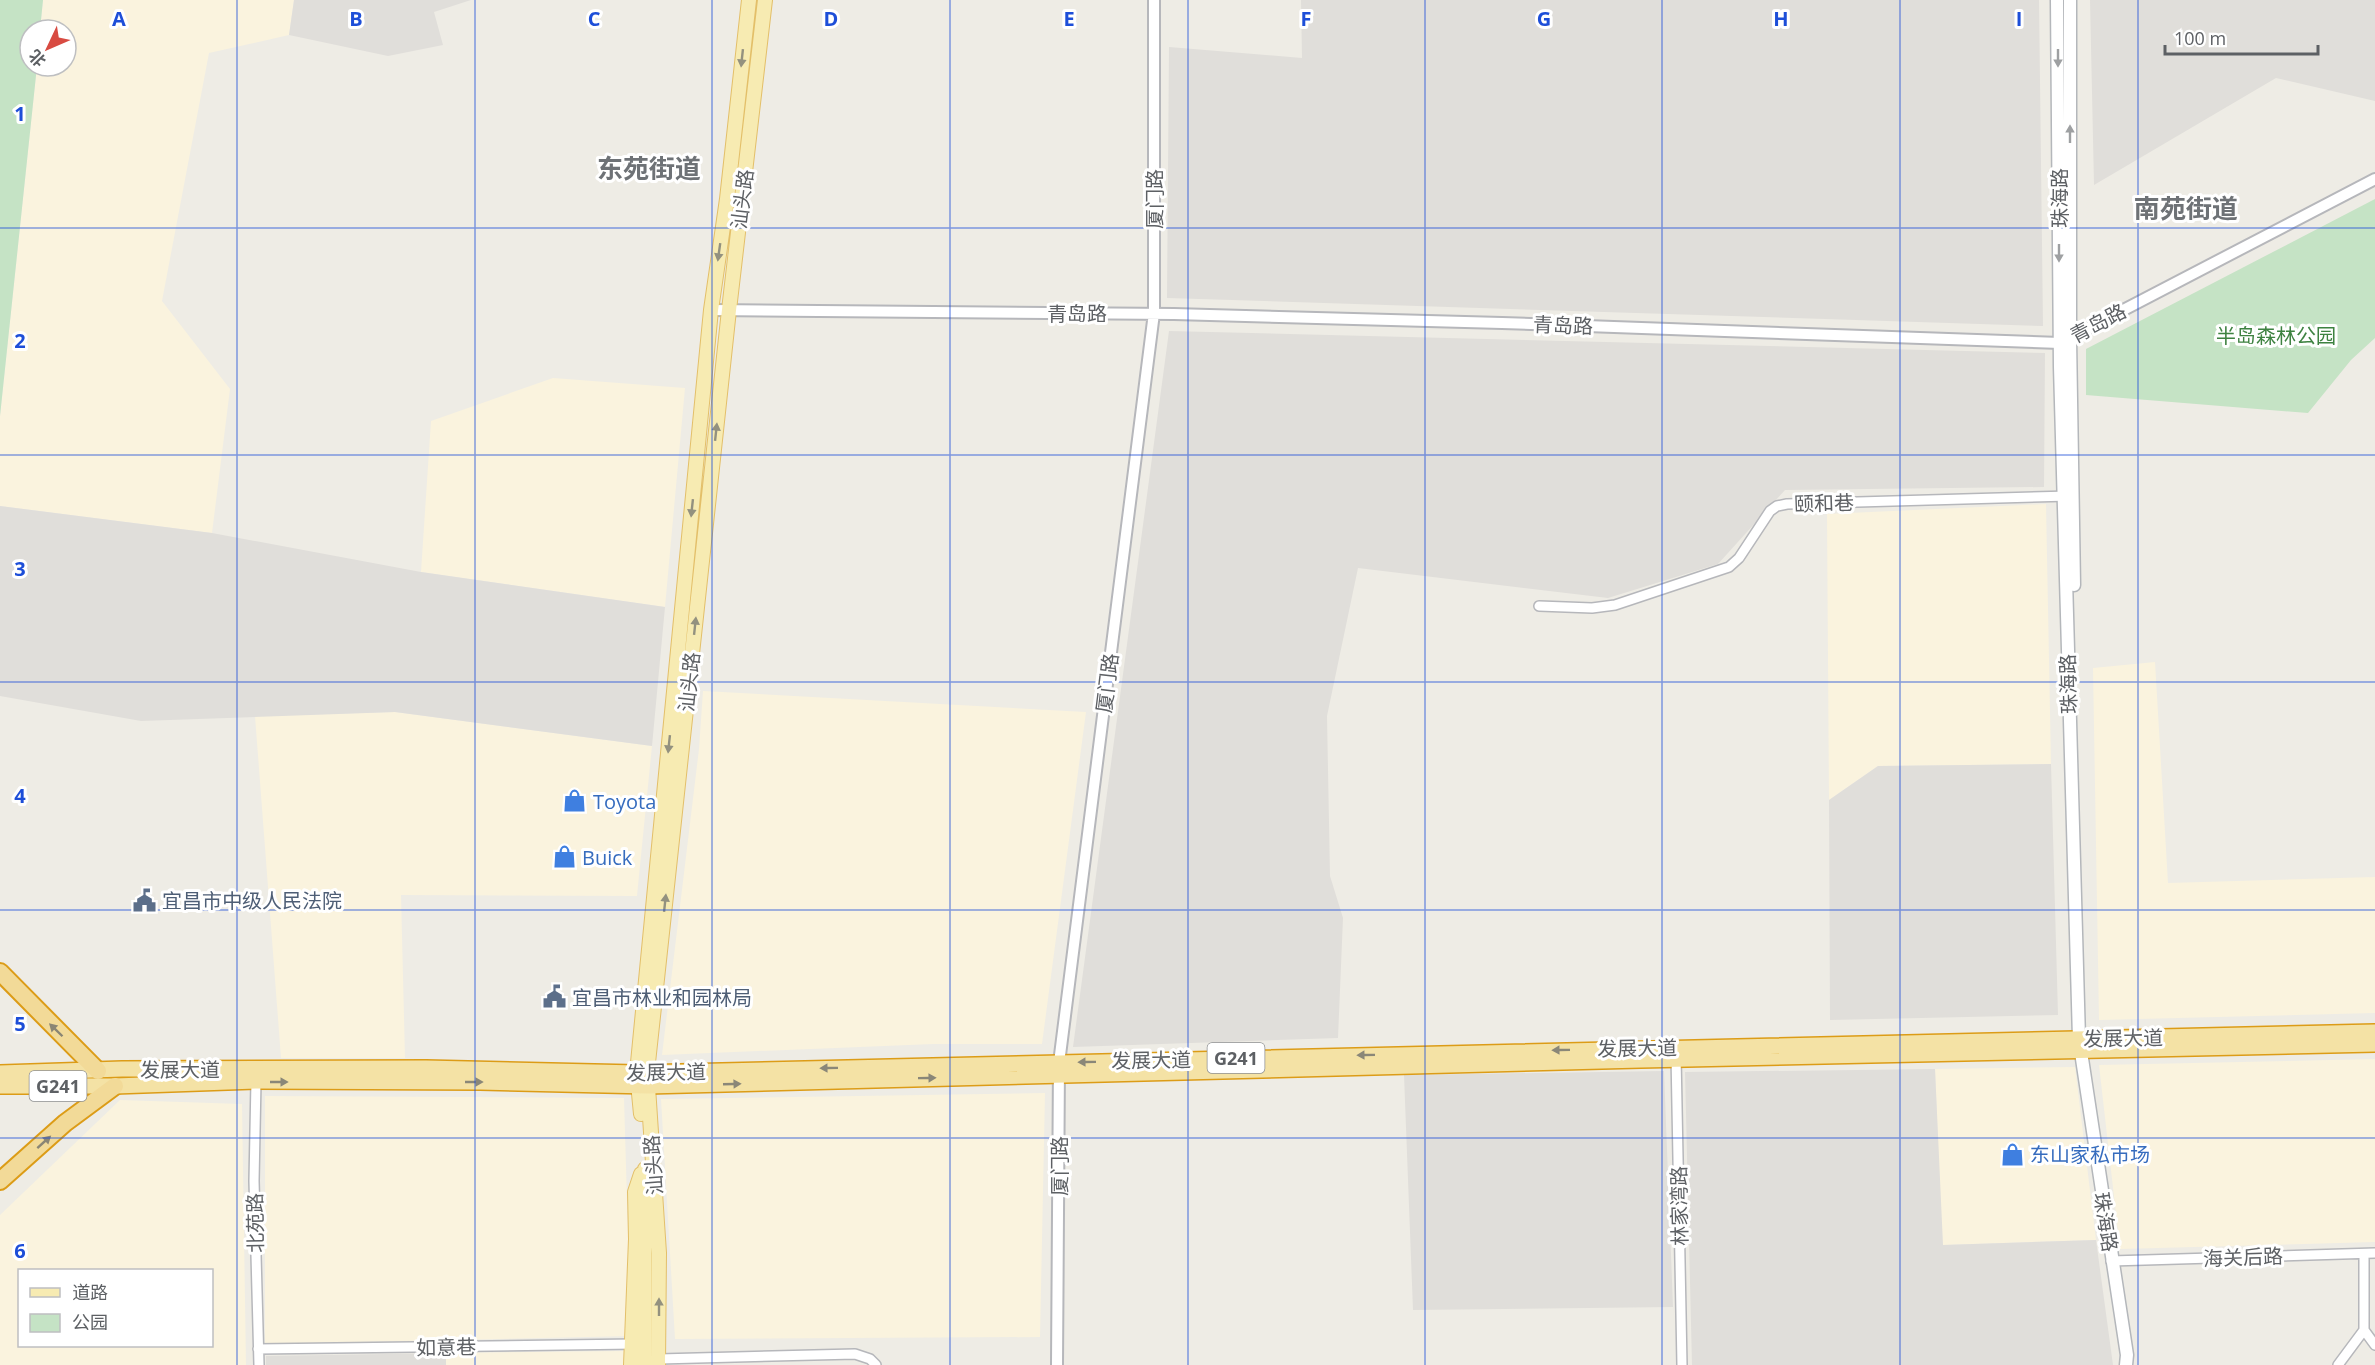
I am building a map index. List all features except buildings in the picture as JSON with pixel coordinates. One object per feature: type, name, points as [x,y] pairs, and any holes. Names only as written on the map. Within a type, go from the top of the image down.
[{"type":"highway","points":[[0,972],[98,1071]]},
{"type":"highway","name":"发展大道","points":[[0,1086],[115,1086],[256,1081],[480,1082],[643,1079],[2082,1044],[2375,1032]]},
{"type":"highway","name":"发展大道","points":[[2082,1044],[2375,1044]]},
{"type":"highway","name":"发展大道","points":[[0,1073],[426,1068],[643,1079]]},
{"type":"highway","points":[[0,1181],[65,1123],[115,1086]]},
{"type":"main road","name":"汕头路","points":[[644,1365],[643,1079],[711,310],[727,199],[749,0]]},
{"type":"main road","name":"汕头路","points":[[659,1363],[659,1253],[643,1079],[765,0]]},
{"type":"main road","name":"珠海路","points":[[2057,0],[2082,1044],[2127,1354],[2126,1365]]},
{"type":"main road","name":"珠海路","points":[[2065,341],[2070,0]]},
{"type":"main road","points":[[631,1365],[635,1192],[645,1161]]},
{"type":"main road","name":"珠海路","points":[[2114,1261],[2132,1365]]},
{"type":"street","name":"厦门路","points":[[1057,1365],[1059,1069],[1154,314],[1154,0]]},
{"type":"street","name":"青岛路","points":[[711,310],[1154,314],[1490,322],[2065,341],[2375,179]]},
{"type":"street","name":"颐和巷","points":[[1539,606],[1592,608],[1615,605],[1729,567],[1734,564],[1770,512],[1777,506],[2068,496]]},
{"type":"street","name":"林家湾路","points":[[1676,1053],[1682,1365]]},
{"type":"street","name":"北苑路","points":[[256,1081],[254,1181],[259,1365]]},
{"type":"street","name":"海关后路","points":[[2114,1261],[2375,1253]]},
{"type":"street","points":[[2364,1254],[2364,1330],[2375,1345]]},
{"type":"street","points":[[2338,1365],[2364,1330]]},
{"type":"street","name":"如意巷","points":[[258,1350],[633,1344]]},
{"type":"street","points":[[659,1363],[855,1354],[870,1359],[876,1365]]},
{"type":"shaded area","points":[[43,0],[294,0],[289,35],[209,53],[162,301],[230,389],[212,533],[0,506],[0,416],[36,78],[78,78],[78,18],[41,18]]},
{"type":"shaded area","points":[[294,0],[471,0],[434,12],[443,45],[388,56],[289,35]]},
{"type":"shaded area","points":[[1301,0],[2039,0],[2043,326],[1167,298],[1169,47],[1302,58]]},
{"type":"shaded area","points":[[2090,0],[2375,0],[2375,101],[2276,78],[2094,185]]},
{"type":"shaded area","points":[[1169,331],[2045,353],[2044,487],[1785,490],[1718,564],[1608,598],[1358,568],[1327,716],[1330,876],[1343,918],[1338,1038],[1073,1047]]},
{"type":"shaded area","points":[[553,378],[685,388],[665,607],[421,572],[431,421]]},
{"type":"shaded area","points":[[2046,504],[2051,764],[1878,766],[1829,800],[1827,514]]},
{"type":"shaded area","points":[[0,506],[212,533],[421,572],[665,607],[652,746],[395,712],[141,721],[0,696]]},
{"type":"shaded area","points":[[2155,662],[2168,883],[2375,877],[2375,1013],[2099,1020],[2093,668]]},
{"type":"shaded area","points":[[703,691],[1086,712],[1042,1044],[933,1044],[662,1055],[699,749]]},
{"type":"shaded area","points":[[395,712],[652,746],[637,896],[401,895],[405,1058],[281,1058],[255,716]]},
{"type":"shaded area","points":[[2051,764],[2058,1015],[1830,1020],[1829,800],[1878,766]]},
{"type":"shaded area","points":[[2375,1059],[2375,1242],[2120,1249],[2099,1065]]},
{"type":"shaded area","name":"东山家私市场","points":[[2075,1067],[2096,1240],[1942,1245],[1935,1069]]},
{"type":"shaded area","points":[[1935,1069],[1943,1245],[2096,1240],[2113,1365],[1692,1365],[1685,1072]]},
{"type":"shaded area","points":[[1664,1071],[1673,1307],[1413,1310],[1404,1075]]},
{"type":"shaded area","points":[[1045,1093],[1040,1337],[675,1339],[661,1099]]},
{"type":"shaded area","points":[[265,1096],[624,1098],[631,1336],[265,1344]]},
{"type":"shaded area","points":[[120,1100],[242,1104],[246,1365],[0,1365],[0,1215]]},
{"type":"shaded area","points":[[624,1351],[623,1365],[446,1365],[446,1353]]},
{"type":"shaded area","points":[[446,1353],[446,1365],[266,1365],[266,1356]]},
{"type":"green space","points":[[0,0],[43,0],[41,18],[18,18],[18,78],[36,78],[0,416]]},
{"type":"green space","name":"半岛森林公园","points":[[2375,199],[2375,338],[2351,360],[2308,413],[2086,395],[2086,349]]},
{"type":"place","name":"Toyota","points":[[575,801]]},
{"type":"place","name":"Buick","points":[[564,857]]},
{"type":"place","name":"宜昌市中级人民法院","points":[[144,900]]},
{"type":"place","name":"宜昌市林业和园林局","points":[[554,997]]},
{"type":"place","name":"东山家私市场","points":[[2012,1154]]},
{"type":"district","name":"东苑街道","points":[[649,168]]},
{"type":"district","name":"南苑街道","points":[[2186,208]]}]
